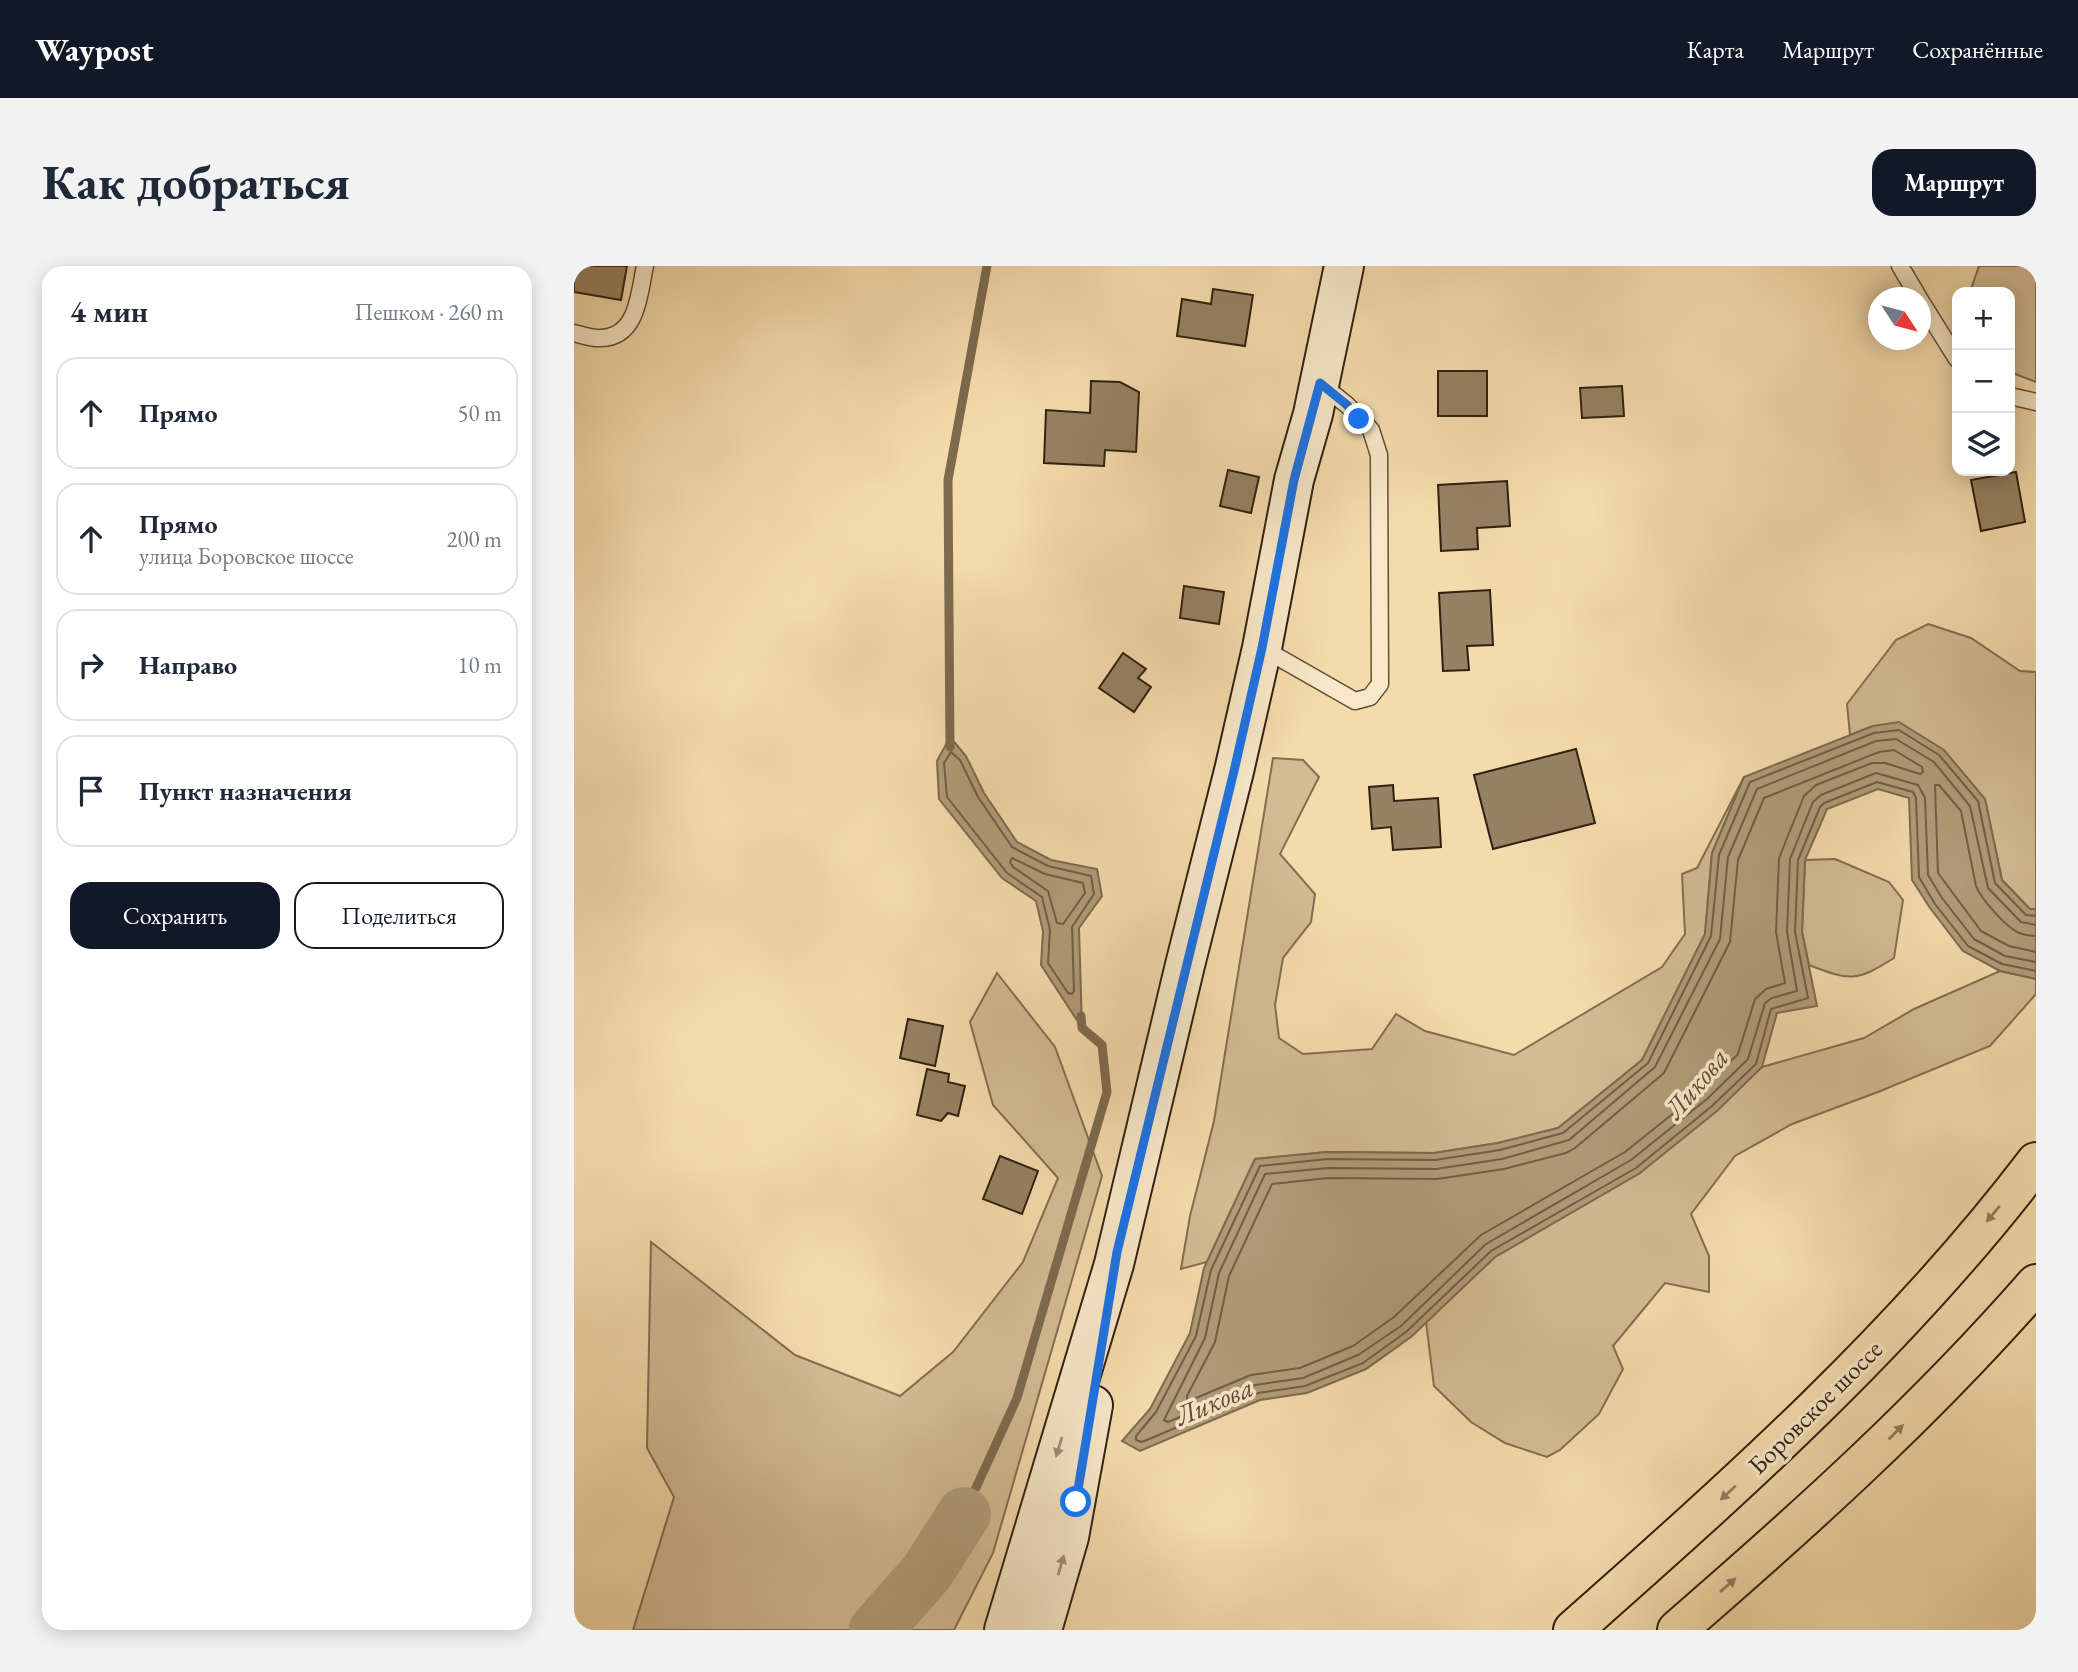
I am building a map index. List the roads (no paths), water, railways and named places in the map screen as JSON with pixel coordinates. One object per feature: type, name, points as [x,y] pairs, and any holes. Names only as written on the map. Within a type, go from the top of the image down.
[{"type":"main road","name":"Боровское шоссе","points":[[1573,1630],[1734,1487],[1915,1306],[2036,1162]]},
{"type":"main road","points":[[1677,1630],[1800,1524],[1859,1469],[1968,1359],[2036,1284]]},
{"type":"street","points":[[1004,1630],[1114,1264],[1234,771],[1262,648],[1294,480],[1320,383],[1343,266]]},
{"type":"street","points":[[1042,1630],[1074,1514],[1110,1306],[1114,1264]]},
{"type":"lane","points":[[574,333],[601,338],[620,333],[632,322],[645,266]]},
{"type":"lane","points":[[1900,266],[1913,287]]},
{"type":"lane","points":[[1931,317],[1952,351]]},
{"type":"lane","points":[[1262,648],[1355,701],[1370,696],[1380,684],[1379,455],[1371,430],[1347,405],[1320,383]]},
{"type":"lane","points":[[2015,397],[2036,402]]},
{"type":"water","points":[[1899,722],[1944,750],[1985,799],[2002,880],[2030,909],[2036,909],[2036,979],[2000,971],[1963,951],[1930,908],[1912,880],[1909,798],[1878,789],[1827,809],[1805,860],[1802,932],[1817,1006],[1777,1013],[1762,1067],[1717,1111],[1640,1173],[1495,1257],[1411,1337],[1366,1369],[1307,1393],[1260,1400],[1140,1451],[1122,1441],[1150,1409],[1190,1333],[1204,1268],[1255,1159],[1327,1152],[1434,1153],[1498,1143],[1558,1128],[1642,1060],[1705,934],[1712,853],[1744,777],[1873,726]]},
{"type":"water","points":[[950,737],[966,756],[984,793],[1017,842],[1051,860],[1097,869],[1102,896],[1079,928],[1082,1028],[1041,965],[1043,931],[1036,901],[1002,878],[939,799],[937,761]]},
{"type":"waterway","points":[[950,747],[948,480],[987,266]]},
{"type":"waterway","points":[[964,1514],[1017,1398],[1107,1092],[1102,1045],[1082,1028],[1081,1016]]},
{"type":"waterway","name":"Ликова","points":[[876,1630],[927,1572],[964,1514]]}]
